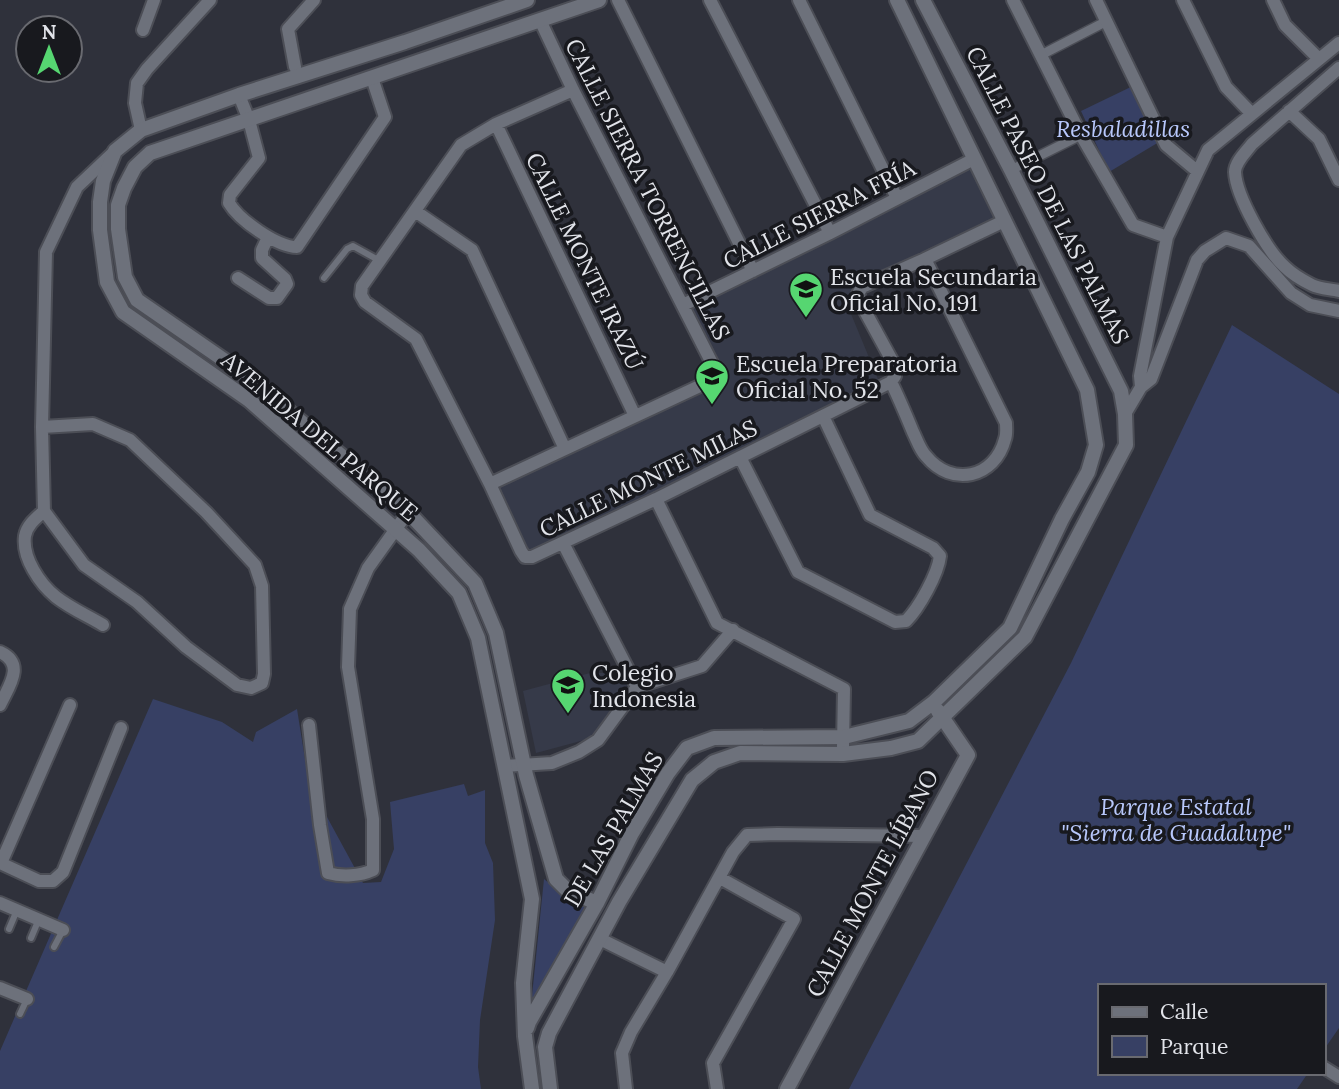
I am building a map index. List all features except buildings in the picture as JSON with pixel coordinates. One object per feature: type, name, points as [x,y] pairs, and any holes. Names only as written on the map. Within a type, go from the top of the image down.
[{"type":"street","points":[[144,30],[154,0]]},
{"type":"street","points":[[141,130],[135,103],[138,83],[147,69],[210,0]]},
{"type":"street","points":[[295,67],[288,29],[314,0]]},
{"type":"street","points":[[42,427],[93,424],[130,440],[206,512],[255,565],[262,586],[262,683],[251,688],[237,685],[186,647],[137,602],[84,565],[44,511],[42,427],[46,252],[77,187],[115,150],[141,130],[527,0]]},
{"type":"street","name":"AVENIDA DEL PARQUE","points":[[597,903],[568,891],[556,880],[523,765],[496,633],[475,583],[408,513],[247,376],[137,300],[125,277],[118,229],[118,205],[135,167],[150,153],[599,0]]},
{"type":"street","points":[[618,0],[753,271]]},
{"type":"street","points":[[710,0],[830,233]]},
{"type":"street","points":[[799,0],[897,198]]},
{"type":"street","name":"CALLE PASEO DE LAS PALMAS","points":[[897,0],[1087,390],[1096,446],[1088,472]]},
{"type":"street","name":"CALLE PASEO DE LAS PALMAS","points":[[923,0],[1121,391],[1125,414]]},
{"type":"street","points":[[1013,0],[1081,135],[1133,225],[1167,236]]},
{"type":"street","points":[[1096,0],[1166,145],[1197,171]]},
{"type":"street","points":[[1183,0],[1226,87],[1252,114]]},
{"type":"street","points":[[1273,0],[1285,25],[1319,59]]},
{"type":"street","name":"CALLE SIERRA TORRENCILLAS","points":[[540,20],[719,377],[635,416]]},
{"type":"street","points":[[1041,55],[1107,21]]},
{"type":"street","points":[[1141,387],[1140,376],[1167,236],[1208,150],[1339,43]]},
{"type":"street","points":[[1339,68],[1252,144],[1235,170],[1239,189],[1261,237],[1284,267],[1314,286],[1339,291]]},
{"type":"street","points":[[239,95],[259,158],[230,195],[229,203],[233,211],[268,236],[289,247],[297,247],[385,117],[372,78]]},
{"type":"street","points":[[573,90],[496,124],[461,145],[362,286],[361,295],[365,302],[416,339],[490,484],[635,416]]},
{"type":"street","points":[[1289,111],[1318,139],[1339,180]]},
{"type":"street","name":"CALLE MONTE IRAZÚ","points":[[496,124],[635,416]]},
{"type":"street","points":[[1011,170],[1081,135]]},
{"type":"street","name":"AVENIDA DEL PARQUE","points":[[115,150],[103,181],[100,230],[107,282],[123,312],[249,400],[396,528],[459,593],[478,638],[532,899],[523,983],[525,1036],[532,1089]]},
{"type":"street","name":"CALLE SIERRA FRÍA","points":[[683,305],[974,159]]},
{"type":"street","points":[[415,211],[472,250],[565,449]]},
{"type":"street","points":[[925,260],[1006,422],[1006,437],[1000,452],[989,467],[977,474],[957,475],[940,469],[925,456],[891,382],[895,366],[858,294],[862,287],[1004,221]]},
{"type":"street","points":[[238,278],[269,298],[277,298],[287,284],[262,258],[262,250],[268,236]]},
{"type":"street","points":[[1125,414],[1141,387],[1151,379],[1196,260],[1226,238],[1249,246],[1291,293],[1310,305],[1339,311]]},
{"type":"street","points":[[236,391],[247,376]]},
{"type":"street","name":"CALLE MONTE MILAS","points":[[490,484],[521,551],[525,556],[532,556],[656,499],[891,382]]},
{"type":"street","name":"DE LAS PALMAS","points":[[600,939],[692,780],[714,762],[740,753],[843,754],[891,748],[918,741],[1025,637],[1126,445],[1125,414]]},
{"type":"street","points":[[740,457],[798,572],[895,622],[906,621],[913,614],[938,567],[940,556],[933,548],[870,515],[823,416]]},
{"type":"street","name":"DE LAS PALMAS","points":[[525,1036],[529,1022],[597,903],[631,835],[668,773],[687,748],[714,738],[844,737],[909,722],[934,702],[1010,628],[1062,519],[1088,472]]},
{"type":"street","points":[[656,499],[717,623],[844,689],[843,754]]},
{"type":"street","points":[[44,511],[33,520],[25,535],[30,565],[55,596],[103,625]]},
{"type":"street","points":[[309,725],[328,873],[338,876],[366,873],[373,870],[373,819],[348,667],[350,608],[368,568],[408,513]]},
{"type":"street","points":[[563,543],[637,687]]},
{"type":"street","points":[[1010,628],[1025,637]]},
{"type":"street","points":[[504,765],[552,763],[579,752],[598,740],[637,687],[702,667],[733,630]]},
{"type":"street","points":[[0,652],[9,656],[15,665],[13,677],[0,705]]},
{"type":"street","name":"CALLE MONTE LÍBANO","points":[[787,1089],[968,755],[942,719],[934,702]]},
{"type":"street","points":[[70,705],[0,863],[40,881],[53,881],[63,872],[121,728]]},
{"type":"street","points":[[631,835],[652,846]]},
{"type":"street","points":[[626,1089],[622,1054],[631,1032],[733,852],[747,835],[924,836]]},
{"type":"street","points":[[717,1089],[713,1063],[794,919],[720,878]]},
{"type":"street","points":[[0,903],[63,930]]},
{"type":"street","points":[[550,1089],[546,1039],[600,939],[667,972]]},
{"type":"street","points":[[1,993],[27,999]]},
{"type":"lane","points":[[324,278],[347,248],[354,246],[380,261]]},
{"type":"lane","points":[[9,929],[16,910]]},
{"type":"lane","points":[[31,938],[39,919]]},
{"type":"lane","points":[[54,947],[63,930]]},
{"type":"lane","points":[[20,1014],[27,999]]},
{"type":"shaded area","points":[[968,164],[995,218],[844,297],[880,384],[527,556],[493,486],[723,378],[687,306]]},
{"type":"shaded area","name":"Colegio Indonesia","points":[[590,673],[630,673],[627,685],[592,738],[536,753],[523,691]]},
{"type":"green space","name":"Resbaladillas","points":[[1137,84],[1164,139],[1109,172],[1081,111]]},
{"type":"green space","name":"Parque Estatal \"Sierra de Guadalupe\"","points":[[1232,325],[1339,394],[1339,1028],[1325,1048],[1325,984],[1098,984],[1098,1075],[1307,1075],[1297,1089],[849,1089],[1071,663]]},
{"type":"green space","points":[[153,699],[222,722],[253,742],[256,732],[297,709],[309,784],[363,883],[381,882],[394,849],[390,802],[464,784],[468,796],[485,790],[485,843],[493,863],[495,920],[480,1020],[478,1067],[481,1089],[0,1089],[0,1051]]},
{"type":"green space","points":[[544,879],[566,897],[594,905],[530,1015]]},
{"type":"place","name":"Escuela Secundaria Oficial No. 191","points":[[806,319]]},
{"type":"place","name":"Escuela Preparatoria Oficial No. 52","points":[[712,406]]},
{"type":"place","name":"Colegio Indonesia","points":[[568,715]]}]
